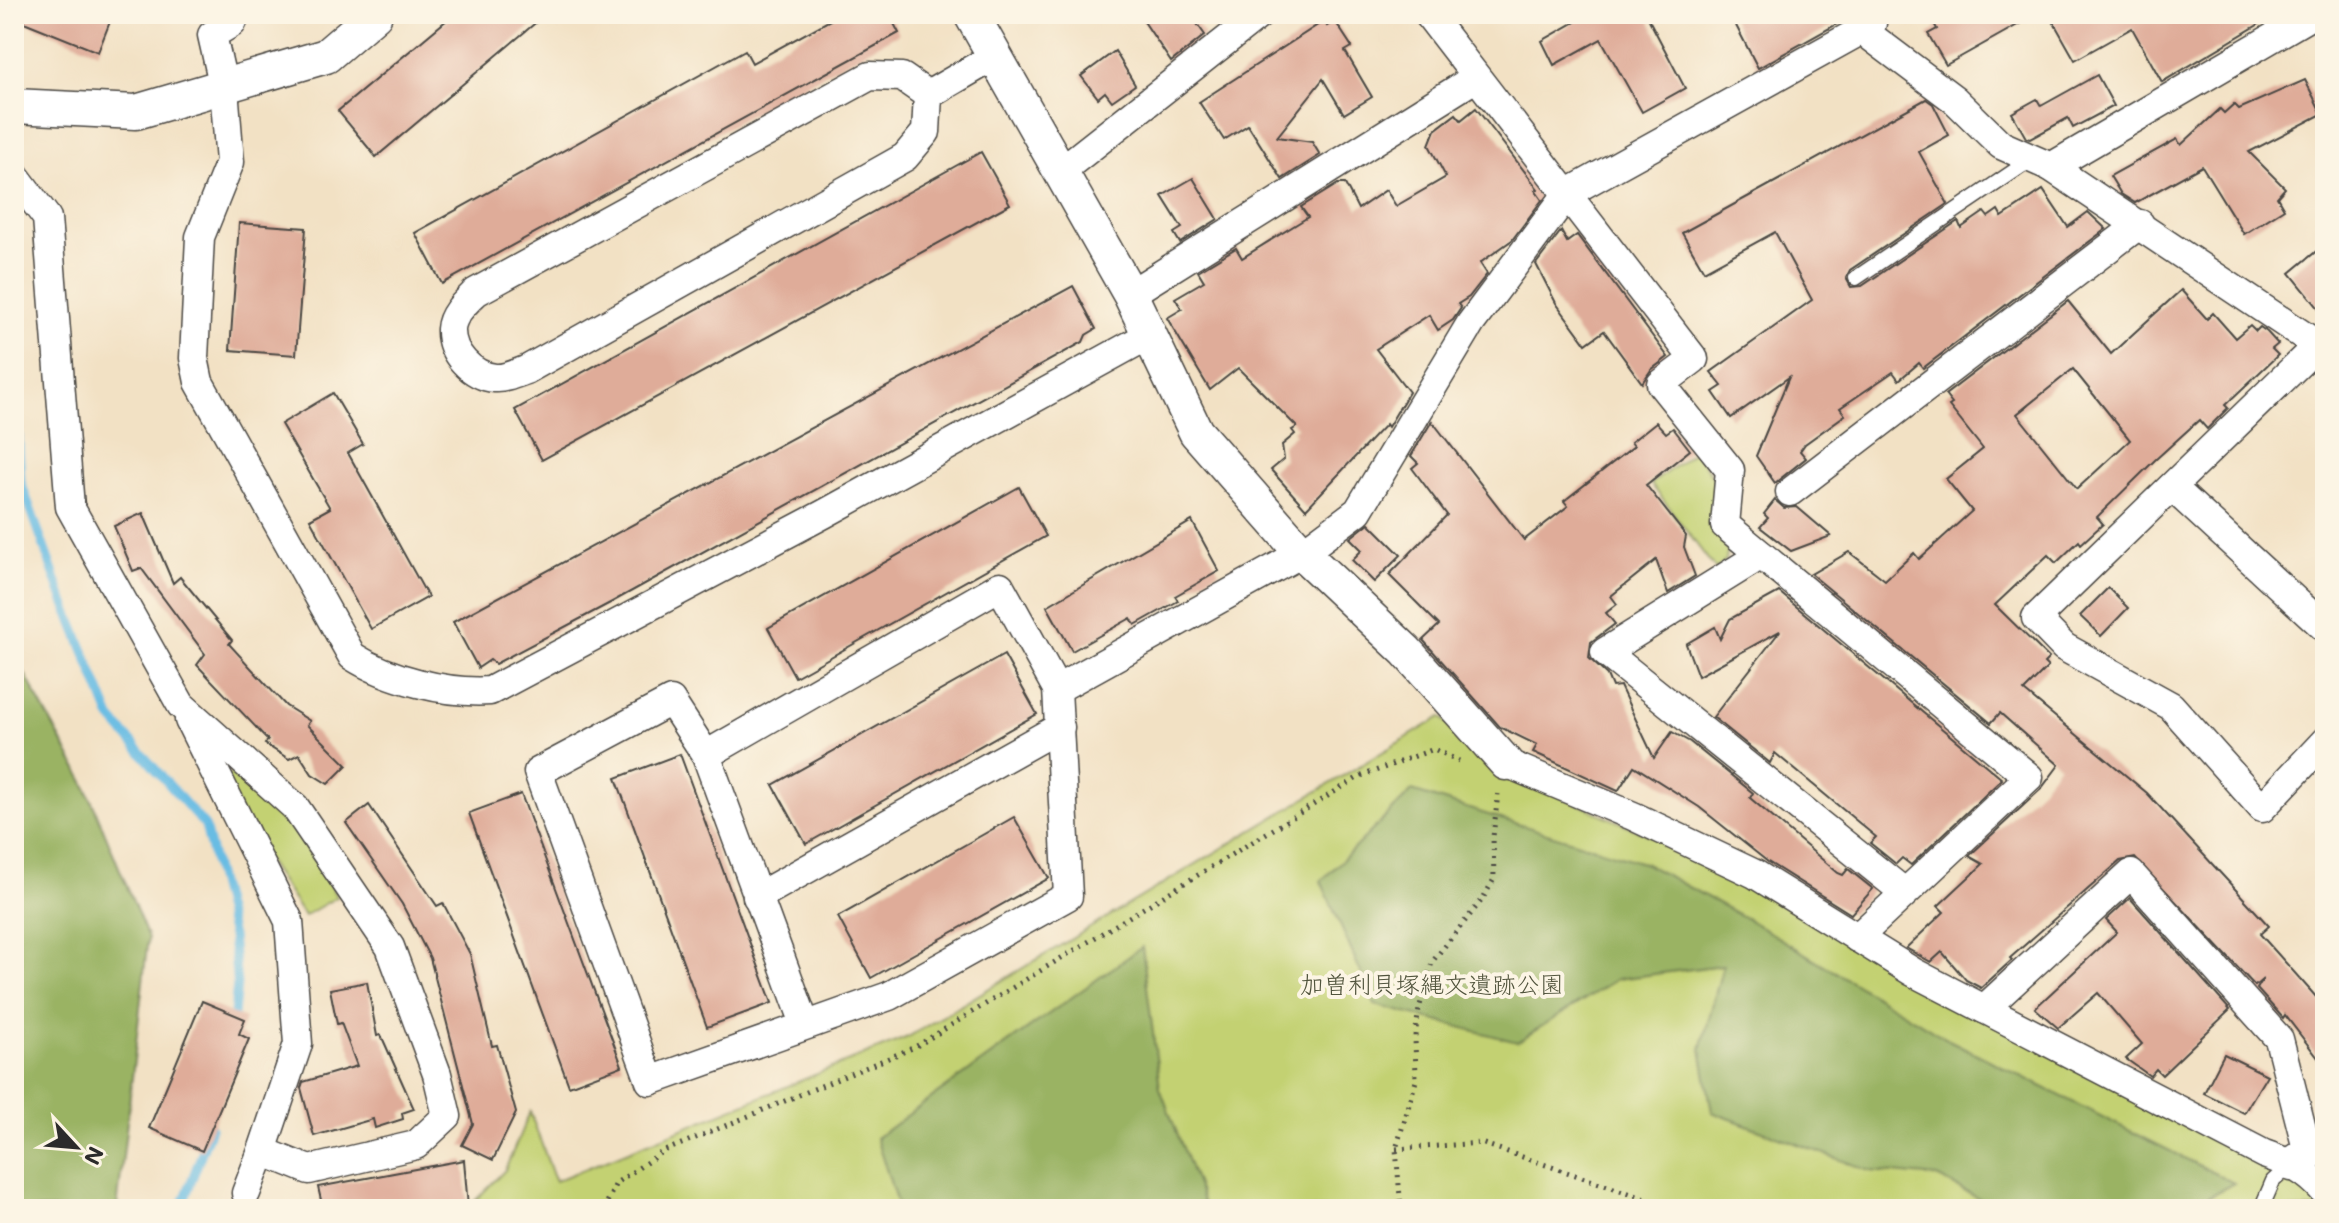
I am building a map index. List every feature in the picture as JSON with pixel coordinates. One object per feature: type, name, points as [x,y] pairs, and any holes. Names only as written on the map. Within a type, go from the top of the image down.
[{"type":"street","points":[[236,14],[232,23],[212,35],[224,88],[230,162],[200,237],[194,358],[199,382],[352,656],[372,669],[467,692],[490,691],[824,514],[1151,334]]},
{"type":"street","points":[[14,106],[136,112],[326,56],[375,14]]},
{"type":"street","points":[[971,14],[1130,294],[1196,432],[1302,553],[1406,651],[1502,774],[1633,816],[1755,874],[1913,972],[2264,1154],[2309,1153]]},
{"type":"street","points":[[1062,170],[1260,14]]},
{"type":"street","points":[[1428,14],[1694,359],[1661,384],[1730,470],[1725,525],[2029,777],[1857,938]]},
{"type":"street","points":[[2042,163],[2313,14]]},
{"type":"street","points":[[1057,689],[1302,553],[1358,511],[1471,323],[1568,193],[1864,22],[1955,100],[2001,145],[2042,163],[2140,224],[2322,348],[2036,618],[2064,647],[2171,706],[2262,808],[2325,741]]},
{"type":"street","points":[[928,95],[995,56]]},
{"type":"street","points":[[870,76],[902,77],[928,95],[926,132],[905,157],[526,370],[496,379],[472,370],[457,354],[451,329],[459,309],[476,292],[870,76]]},
{"type":"street","points":[[1130,294],[1475,78]]},
{"type":"street","points":[[14,174],[47,218],[70,507],[181,705],[289,921],[298,1044],[246,1193]]},
{"type":"street","points":[[1790,492],[2140,224]]},
{"type":"street","points":[[2172,487],[2325,628]]},
{"type":"street","points":[[1761,555],[1605,652],[1904,892]]},
{"type":"street","points":[[706,755],[1000,586],[1057,689],[1068,896],[889,996],[650,1081],[538,772],[671,701],[706,755],[805,1024]]},
{"type":"street","points":[[181,705],[295,807],[390,947],[437,1074],[447,1116],[416,1145],[309,1170],[262,1151]]},
{"type":"street","points":[[757,897],[1060,727]]},
{"type":"street","points":[[1984,1009],[2131,874],[2279,1039],[2309,1153],[2310,1174],[2325,1192]]},
{"type":"lane","points":[[1856,278],[2042,163]]},
{"type":"lane","points":[[2261,1209],[2273,1181],[2309,1153]]},
{"type":"path","points":[[604,1209],[616,1183],[662,1152],[915,1047],[1359,777],[1434,749],[1461,762]]},
{"type":"path","points":[[1401,1209],[1396,1149],[1416,1081],[1415,1036],[1432,962],[1482,900],[1494,879],[1493,837],[1502,774]]},
{"type":"path","points":[[1396,1149],[1481,1143],[1676,1209]]},
{"type":"green space","points":[[1695,451],[1719,486],[1715,534],[1728,547],[1726,560],[1716,570],[1651,484]]},
{"type":"green space","points":[[14,654],[84,782],[148,938],[117,1209],[14,1209]]},
{"type":"green space","name":"加曽利貝塚縄文遺跡公園","points":[[1441,717],[1498,769],[1740,875],[2298,1179],[2324,1209],[467,1209],[505,1170],[530,1112],[555,1181],[908,1037]]},
{"type":"green space","points":[[237,768],[291,822],[337,897],[304,916],[263,855],[224,779]]},
{"type":"green space","points":[[1412,791],[1646,864],[1749,920],[1949,1040],[2234,1183],[2186,1209],[1999,1209],[1937,1177],[1870,1171],[1712,1112],[1701,1049],[1723,965],[1617,979],[1517,1042],[1375,1005],[1321,881]]},
{"type":"green space","points":[[1142,947],[1160,1088],[1206,1209],[899,1209],[876,1138]]},
{"type":"building","points":[[14,14],[113,14],[98,52],[14,18]]},
{"type":"building","points":[[454,14],[546,14],[376,157],[338,111]]},
{"type":"building","points":[[841,14],[889,14],[899,33],[442,284],[415,233],[745,50],[752,63]]},
{"type":"building","points":[[1139,14],[1190,14],[1205,35],[1171,62]]},
{"type":"building","points":[[1571,14],[1646,14],[1685,88],[1642,112],[1601,39],[1554,65],[1542,41],[1575,22]]},
{"type":"building","points":[[1730,14],[1850,14],[1851,16],[1758,68]]},
{"type":"building","points":[[1929,14],[2037,14],[1946,65],[1928,34],[1937,29]]},
{"type":"building","points":[[2049,14],[2276,14],[2162,82],[2132,28],[2075,60]]},
{"type":"building","points":[[1324,21],[1327,26],[1335,21],[1352,47],[1345,51],[1372,97],[1344,114],[1323,79],[1277,137],[1312,142],[1320,155],[1282,179],[1248,125],[1224,140],[1199,102]]},
{"type":"building","points":[[1115,51],[1135,85],[1112,101],[1105,92],[1098,98],[1081,76]]},
{"type":"building","points":[[2097,75],[2114,106],[2073,128],[2068,118],[2030,139],[2026,138],[2012,113],[2037,99],[2041,106]]},
{"type":"building","points":[[2305,80],[2322,114],[2249,152],[2285,188],[2277,197],[2284,209],[2244,234],[2202,166],[2135,203],[2121,194],[2110,176],[2177,139],[2181,145],[2220,109],[2224,113],[2234,104],[2239,109]]},
{"type":"building","points":[[1926,99],[1933,104],[1949,135],[1919,152],[1948,204],[1850,270],[1846,278],[1851,287],[1862,286],[1958,221],[1961,228],[1984,212],[1988,217],[1998,210],[2002,217],[2043,190],[2068,227],[2088,212],[2106,229],[1923,368],[1919,363],[1899,380],[1893,372],[1840,408],[1845,415],[1805,444],[1800,451],[1806,458],[1775,483],[1756,456],[1789,377],[1731,418],[1713,392],[1722,386],[1711,372],[1812,300],[1775,232],[1704,271],[1682,233]]},
{"type":"building","points":[[1476,108],[1538,189],[1535,190],[1542,200],[1512,240],[1480,263],[1487,274],[1469,297],[1458,304],[1461,308],[1453,320],[1438,330],[1429,315],[1376,349],[1409,392],[1388,427],[1386,424],[1306,509],[1271,470],[1284,459],[1282,445],[1295,434],[1292,430],[1297,427],[1238,368],[1210,390],[1167,318],[1182,309],[1175,298],[1204,281],[1198,271],[1236,248],[1242,258],[1308,217],[1301,207],[1338,184],[1345,184],[1358,209],[1386,190],[1396,206],[1446,177],[1429,145],[1435,130],[1456,114],[1461,120]]},
{"type":"building","points":[[981,152],[1010,204],[542,460],[515,410]]},
{"type":"building","points":[[1193,178],[1218,219],[1180,243],[1174,233],[1182,228],[1162,196]]},
{"type":"building","points":[[239,223],[306,228],[296,355],[230,350]]},
{"type":"building","points":[[1561,231],[1567,242],[1577,235],[1668,357],[1651,370],[1642,383],[1604,331],[1586,344],[1556,303],[1536,264]]},
{"type":"building","points":[[2325,244],[2325,316],[2290,273]]},
{"type":"building","points":[[1073,286],[1096,329],[1086,335],[1083,342],[612,602],[495,664],[490,660],[478,668],[453,622]]},
{"type":"building","points":[[2181,290],[2207,319],[2213,313],[2235,338],[2250,325],[2256,331],[2260,327],[2278,344],[2272,349],[2278,355],[2225,405],[2228,408],[2207,429],[2199,420],[2097,517],[2103,524],[2081,544],[2079,541],[2056,563],[2048,555],[1995,605],[2049,658],[2044,663],[2048,667],[2024,691],[2147,793],[2269,926],[2260,934],[2325,1007],[2325,1067],[2285,1015],[2283,1018],[2257,989],[2263,979],[2255,986],[2135,858],[2120,861],[2010,958],[2012,960],[1981,988],[1966,980],[1942,952],[1931,962],[1906,948],[1944,912],[1938,906],[1983,864],[1969,856],[2041,789],[2059,765],[2000,713],[1991,723],[1811,574],[1849,552],[1885,580],[1914,553],[1919,559],[1972,511],[1946,479],[1983,449],[1949,406],[1952,404],[1945,395],[2068,301],[2111,354]],"holes":[[[2073,369],[2130,440],[2077,489],[2017,414]]]},
{"type":"building","points":[[333,393],[363,444],[348,453],[428,597],[371,629],[310,519],[330,508],[281,424]]},
{"type":"building","points":[[1432,421],[1524,540],[1568,506],[1564,501],[1634,446],[1631,442],[1656,422],[1666,433],[1673,428],[1690,450],[1646,485],[1686,536],[1684,547],[1695,576],[1668,593],[1656,560],[1611,596],[1617,604],[1606,613],[1615,624],[1591,642],[1589,658],[1607,675],[1612,687],[1620,686],[1654,758],[1672,732],[1690,742],[1753,793],[1750,798],[1838,873],[1843,875],[1848,869],[1873,889],[1851,914],[1768,862],[1699,807],[1634,766],[1618,791],[1533,752],[1537,745],[1500,727],[1423,640],[1439,625],[1389,575],[1447,515],[1412,468],[1418,463],[1411,456]]},
{"type":"building","points":[[1019,487],[1046,536],[795,677],[768,628]]},
{"type":"building","points":[[1775,500],[1784,508],[1797,507],[1831,536],[1791,551],[1760,527],[1768,518],[1764,514]]},
{"type":"building","points":[[143,513],[173,583],[180,577],[232,640],[229,644],[286,706],[310,721],[307,725],[347,765],[328,784],[312,774],[299,754],[289,759],[265,744],[268,740],[197,665],[205,654],[141,568],[133,571],[114,526]]},
{"type":"building","points":[[1192,521],[1219,571],[1175,596],[1178,601],[1135,625],[1131,618],[1072,651],[1047,606]]},
{"type":"building","points":[[1369,523],[1401,555],[1374,582],[1352,560],[1362,550],[1350,538]]},
{"type":"building","points":[[2108,588],[2128,608],[2101,636],[2080,616]]},
{"type":"building","points":[[1779,592],[2002,779],[1911,865],[1902,858],[1896,864],[1870,843],[1876,837],[1775,753],[1770,763],[1713,717],[1780,631],[1698,676],[1686,644],[1715,627],[1720,639],[1730,619]]},
{"type":"building","points":[[1004,655],[1037,714],[806,844],[773,785]]},
{"type":"building","points":[[680,754],[772,1003],[707,1027],[616,778]]},
{"type":"building","points":[[521,794],[622,1066],[569,1086],[469,813]]},
{"type":"building","points":[[369,805],[437,906],[443,903],[470,954],[492,1046],[497,1045],[516,1113],[493,1160],[462,1145],[473,1124],[430,958],[402,904],[346,823]]},
{"type":"building","points":[[1014,817],[1049,878],[871,978],[838,917]]},
{"type":"building","points":[[2130,898],[2230,1010],[2162,1075],[2156,1069],[2150,1076],[2126,1059],[2142,1044],[2098,993],[2058,1028],[2035,1008],[2117,932],[2106,920]]},
{"type":"building","points":[[367,982],[377,1036],[381,1035],[414,1109],[402,1113],[403,1119],[375,1128],[373,1119],[314,1136],[301,1088],[303,1082],[357,1066],[341,1023],[337,1024],[330,989]]},
{"type":"building","points":[[202,1001],[245,1019],[239,1034],[249,1039],[202,1151],[149,1128]]},
{"type":"building","points":[[2224,1054],[2267,1075],[2244,1113],[2204,1093]]},
{"type":"building","points":[[464,1160],[468,1207],[323,1209],[318,1187]]},
{"type":"waterway","points":[[14,351],[21,482],[61,594],[111,718],[205,826],[232,936],[237,984],[233,1024]]},
{"type":"waterway","points":[[181,1209],[211,1128]]}]
